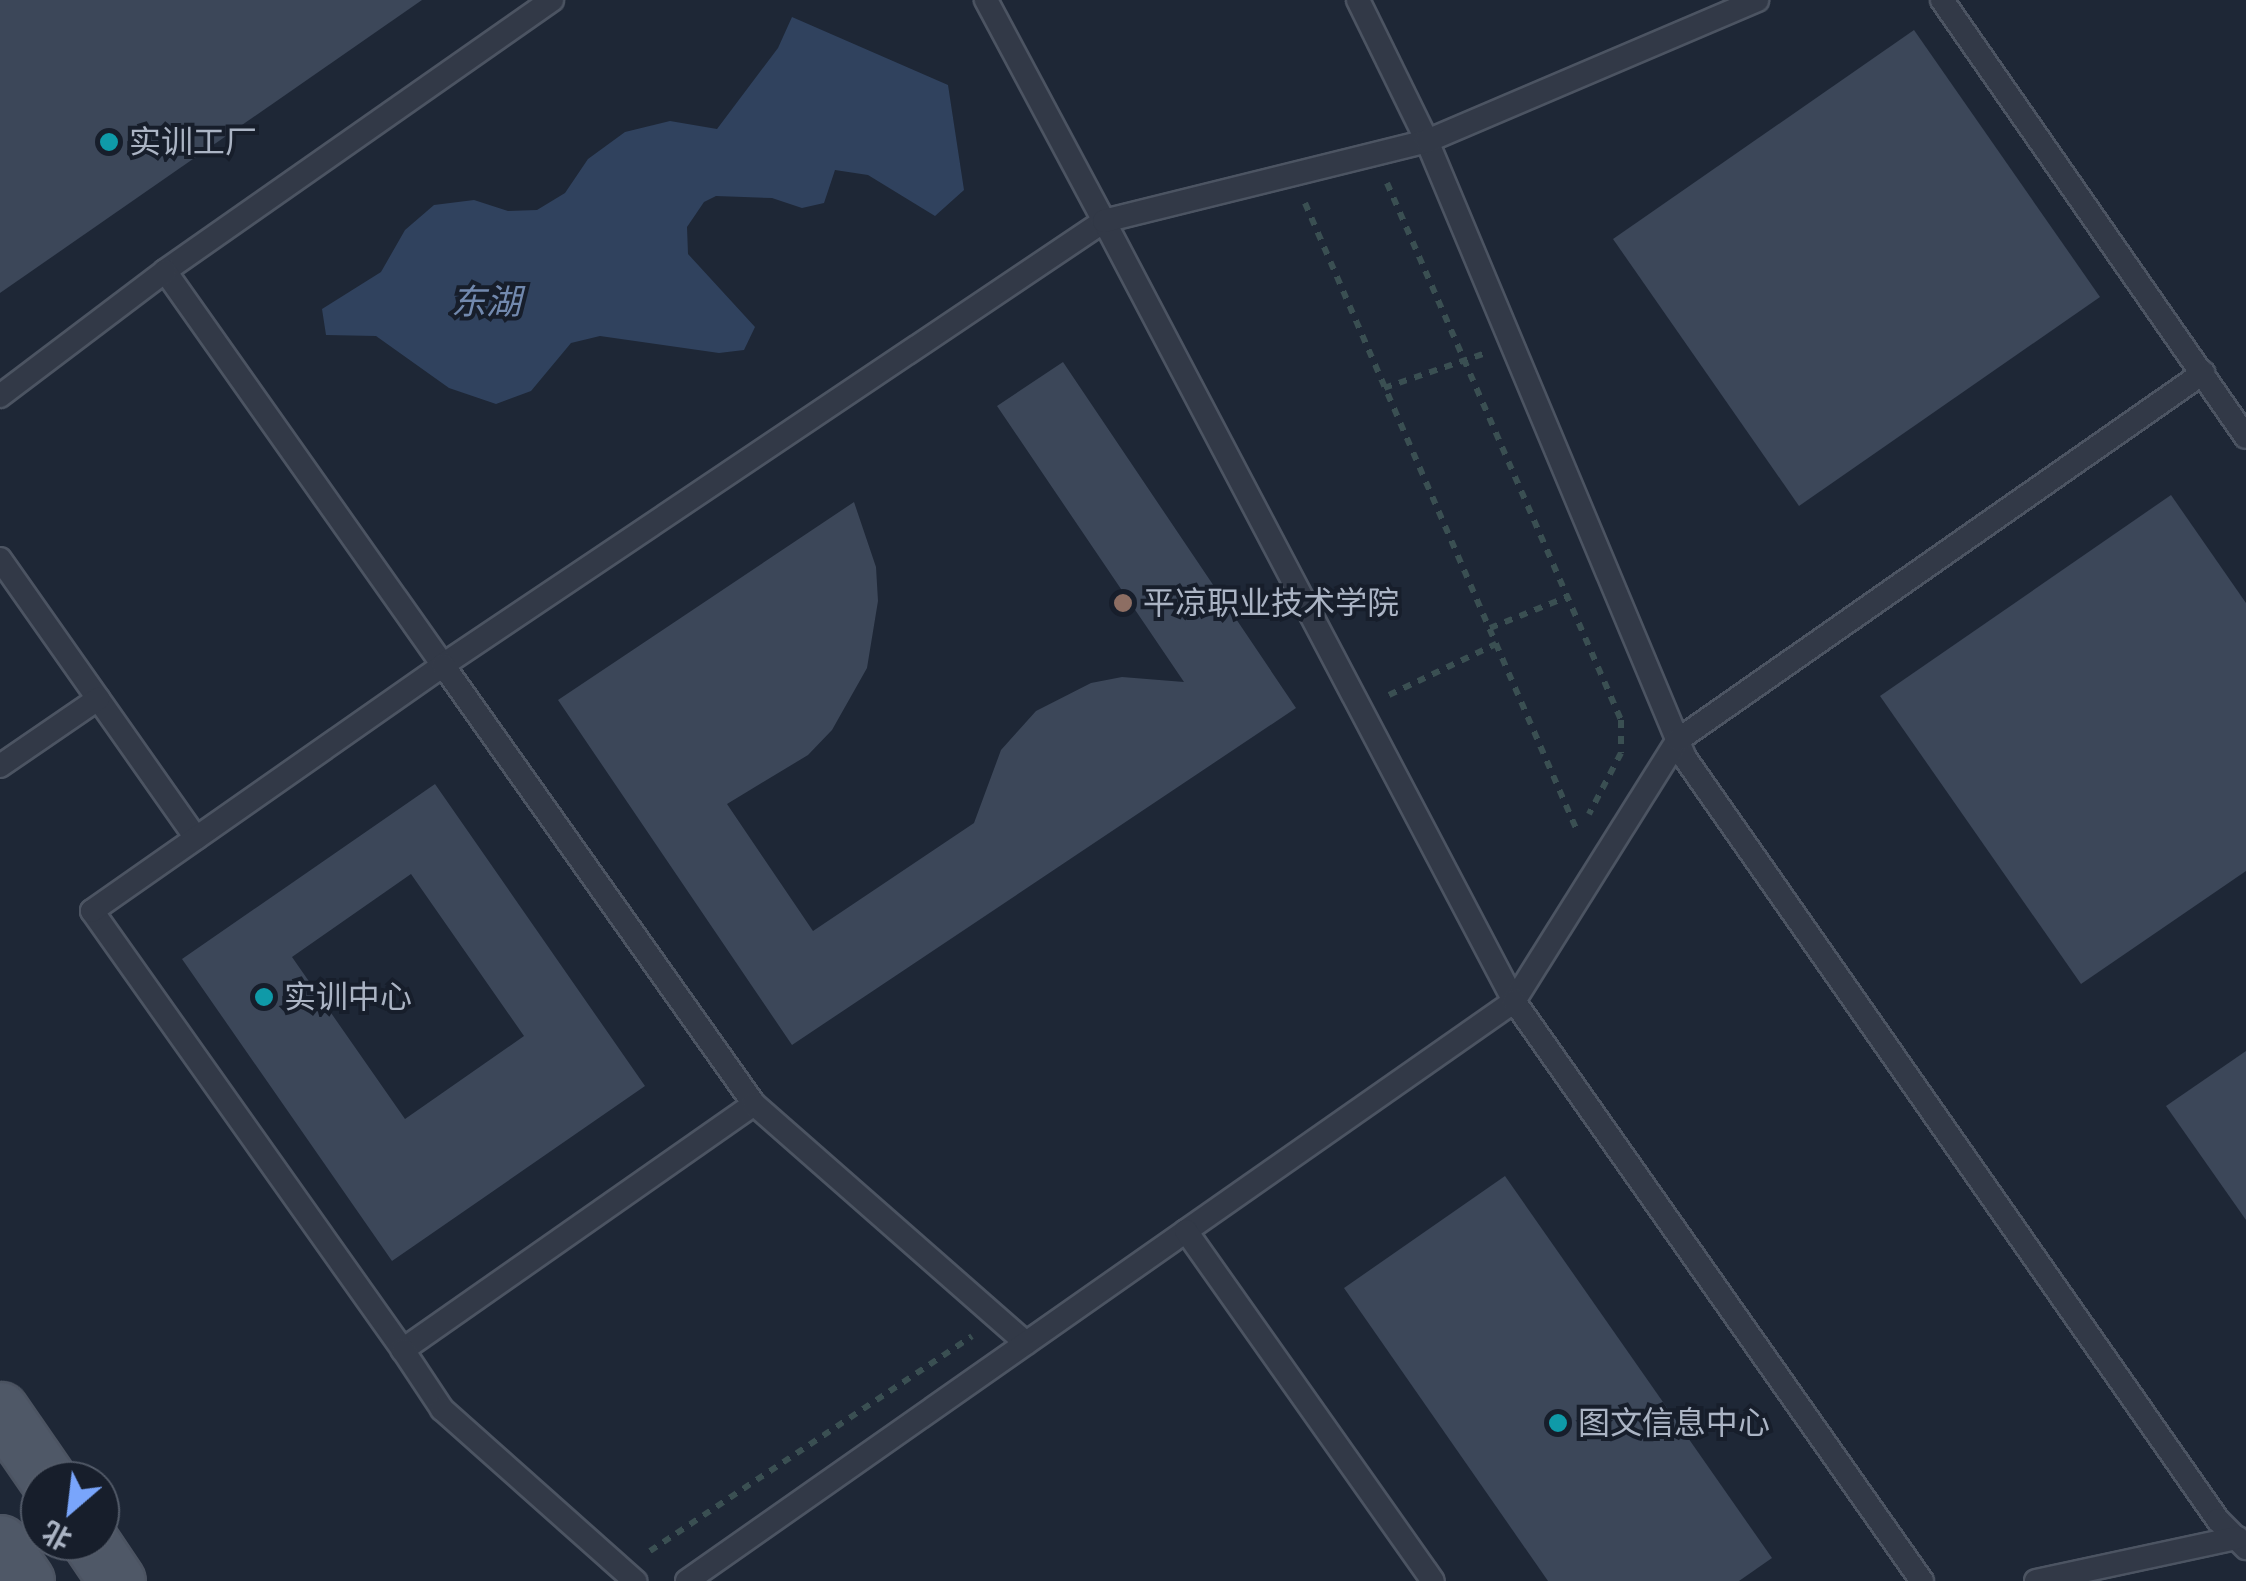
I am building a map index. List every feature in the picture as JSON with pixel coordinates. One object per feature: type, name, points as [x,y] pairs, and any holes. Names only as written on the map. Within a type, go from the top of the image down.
[{"type":"main road","points":[[0,1410],[35,1461]]},
{"type":"main road","points":[[0,1543],[26,1581]]},
{"type":"lane","points":[[0,396],[165,271],[552,0]]},
{"type":"lane","points":[[986,0],[1514,1000],[1923,1581]]},
{"type":"lane","points":[[1358,0],[1427,142],[1678,740],[2241,1543],[2036,1581]]},
{"type":"lane","points":[[629,1575],[442,1409],[92,911],[443,665],[1104,221],[1427,142],[1757,0]]},
{"type":"lane","points":[[1942,0],[2246,437]]},
{"type":"lane","points":[[165,271],[754,1104],[1026,1343]]},
{"type":"lane","points":[[687,1581],[1514,1000],[1678,740],[2204,374]]},
{"type":"lane","points":[[3,569],[196,838]]},
{"type":"lane","points":[[0,766],[98,699]]},
{"type":"lane","points":[[403,1350],[754,1104]]},
{"type":"lane","points":[[1186,1232],[1433,1581]]},
{"type":"path","points":[[1375,154],[1621,720],[1621,753],[1568,850]]},
{"type":"path","points":[[1292,175],[1578,833]]},
{"type":"path","points":[[1384,388],[1512,344]]},
{"type":"path","points":[[1489,628],[1568,597]]},
{"type":"path","points":[[1361,709],[1496,644]]},
{"type":"path","points":[[629,1575],[998,1318]]},
{"type":"water","name":"东湖","points":[[792,17],[948,85],[964,190],[935,216],[868,175],[835,170],[824,203],[802,208],[772,198],[716,196],[704,202],[687,227],[688,254],[755,327],[744,350],[719,353],[600,336],[571,343],[531,391],[496,404],[449,388],[376,336],[326,335],[322,309],[381,272],[405,230],[434,205],[474,200],[508,211],[537,210],[565,193],[588,159],[625,132],[670,121],[717,129],[778,48]]},
{"type":"building","name":"实训工厂","points":[[0,0],[422,0],[0,293]]},
{"type":"building","points":[[1914,30],[2100,297],[1799,506],[1613,239]]},
{"type":"building","points":[[1063,362],[1296,708],[792,1045],[558,700],[854,502],[876,567],[878,601],[867,668],[832,730],[808,755],[727,804],[813,931],[974,823],[1001,750],[1036,711],[1091,683],[1122,677],[1184,682],[997,406]]},
{"type":"building","points":[[2171,495],[2246,603],[2246,871],[2081,984],[1880,696]]},
{"type":"building","name":"实训中心","points":[[435,784],[645,1086],[392,1261],[182,959]],"holes":[[[411,874],[524,1036],[405,1119],[292,957]]]},
{"type":"building","points":[[2246,1051],[2246,1220],[2166,1106]]},
{"type":"building","name":"图文信息中心","points":[[1505,1176],[1772,1558],[1739,1581],[1548,1581],[1344,1288]]},
{"type":"place","name":"实训工厂","points":[[109,142]]},
{"type":"place","name":"平凉职业技术学院","points":[[1123,603]]},
{"type":"place","name":"实训中心","points":[[264,997]]},
{"type":"place","name":"图文信息中心","points":[[1558,1423]]}]
